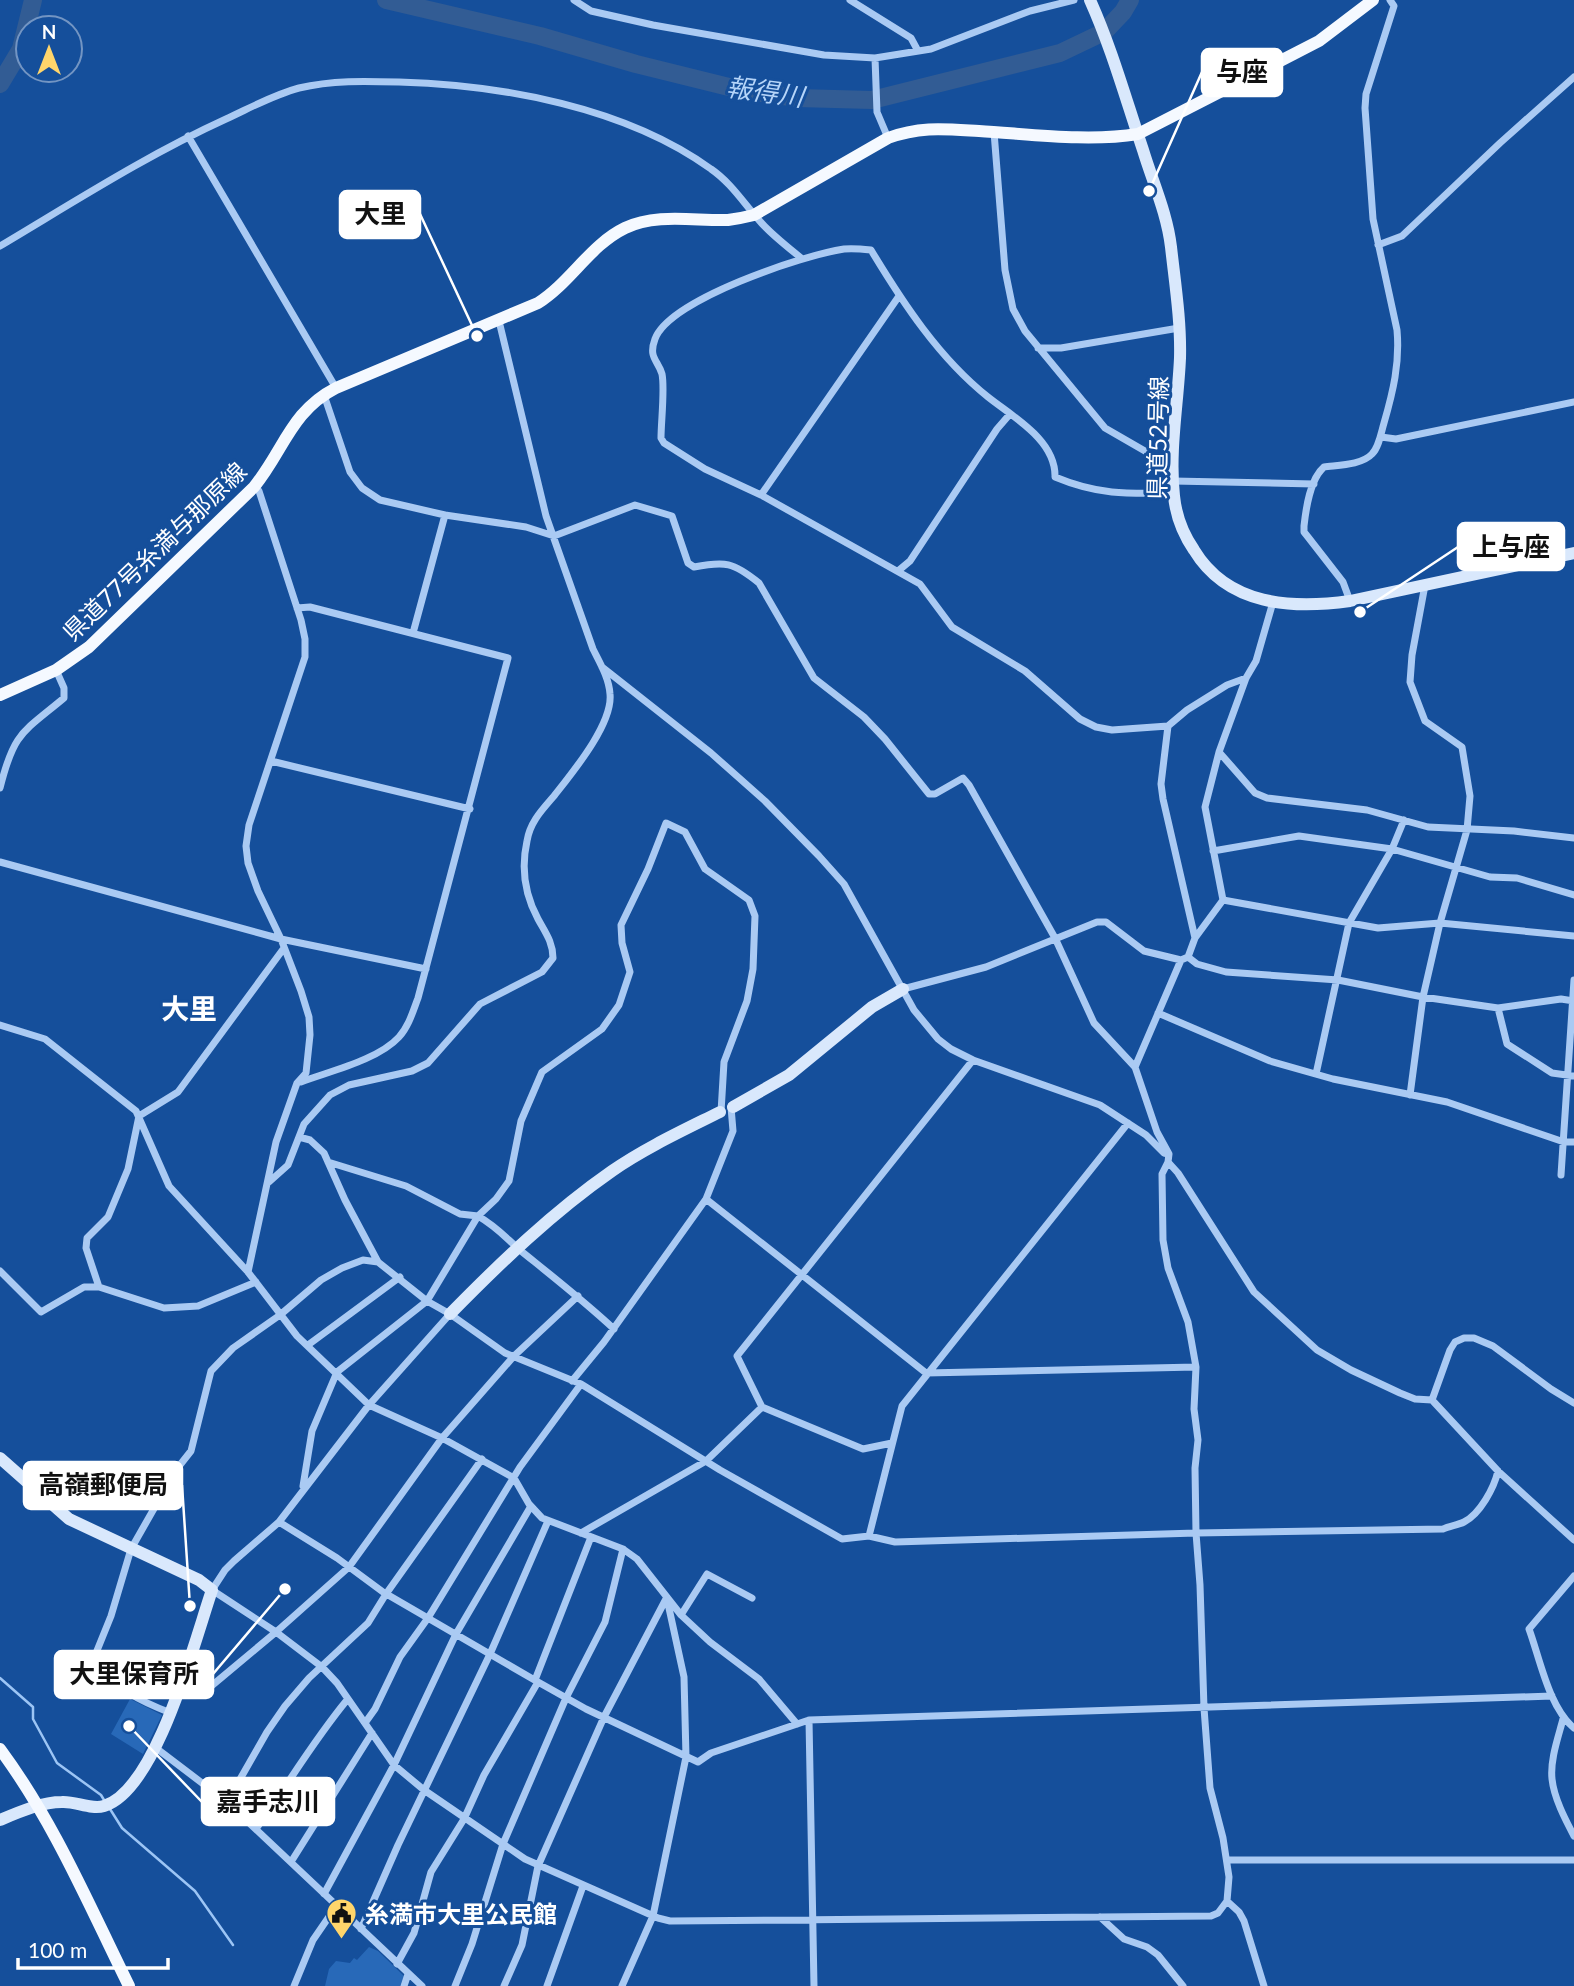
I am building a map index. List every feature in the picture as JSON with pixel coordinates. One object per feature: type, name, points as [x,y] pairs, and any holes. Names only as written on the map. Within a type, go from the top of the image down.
[{"type":"main road","name":"県道77号糸満与那原線","points":[[0,695],[56,670],[101,637],[254,487],[269,469],[296,420],[313,401],[330,391],[523,311],[553,293],[605,241],[625,228],[658,220],[730,220],[754,215],[888,138],[912,130],[924,128],[1110,137],[1138,134],[1319,41],[1373,0]]},
{"type":"main road","points":[[0,1749],[40,1807],[129,1986]]},
{"type":"street","points":[[574,0],[591,12],[666,28],[874,62],[931,49],[1030,12],[1074,0]]},
{"type":"street","points":[[850,0],[911,38],[918,51]]},
{"type":"street","points":[[1350,601],[1343,582],[1304,531],[1304,520],[1318,473],[1324,467],[1366,458],[1373,453],[1381,437],[1395,387],[1398,348],[1395,321],[1373,219],[1367,162],[1365,101],[1389,27],[1394,6],[1390,0]]},
{"type":"street","name":"県道52号線","points":[[1091,3],[1112,55],[1164,209],[1171,246],[1180,357],[1173,487],[1183,531],[1206,567],[1226,585],[1251,596],[1273,603],[1322,605],[1574,553]]},
{"type":"street","points":[[874,62],[877,112],[888,138]]},
{"type":"street","points":[[1378,244],[1402,236],[1574,77]]},
{"type":"street","points":[[0,246],[188,136],[277,95],[318,84],[373,81],[483,88],[554,102],[643,132],[712,169],[754,215],[801,258]]},
{"type":"street","points":[[994,132],[1005,270],[1013,309],[1025,331],[1105,428],[1157,458],[1173,460]]},
{"type":"street","points":[[188,136],[330,391],[350,472],[362,488],[380,500],[444,514],[526,527],[554,536],[635,505],[672,516],[688,563],[694,567],[719,562],[728,564],[746,572],[759,583],[814,678],[871,724],[907,764],[929,794],[935,794],[963,778],[969,785],[1055,938],[1094,1023],[1135,1067],[1157,1132],[1169,1158],[1254,1292],[1309,1343],[1351,1370],[1415,1399],[1432,1400],[1498,1471],[1574,1540]]},
{"type":"street","points":[[1246,678],[1227,685],[1187,710],[1168,726],[1112,730],[1096,727],[1080,719],[1025,671],[952,627],[920,584],[761,495],[722,478],[664,443],[661,438],[662,373],[653,359],[655,340],[669,320],[715,292],[801,258],[848,248],[871,250],[899,296],[966,379],[1029,429],[1051,456],[1055,465],[1055,477],[1086,488],[1117,494],[1173,487],[1314,484]]},
{"type":"street","points":[[761,495],[899,296]]},
{"type":"street","points":[[269,1182],[288,1166],[304,1124],[317,1108],[339,1089],[412,1071],[428,1063],[481,1004],[526,981],[550,964],[553,953],[525,889],[526,843],[535,819],[569,777],[606,721],[610,692],[547,516],[499,321]]},
{"type":"street","points":[[1038,348],[1060,348],[1179,328]]},
{"type":"street","points":[[1381,437],[1396,439],[1574,402]]},
{"type":"street","points":[[898,571],[910,561],[997,429],[1010,414]]},
{"type":"street","points":[[248,1272],[276,1142],[297,1083],[306,1073],[309,1025],[306,1005],[281,939],[261,900],[247,854],[249,825],[305,657],[305,639],[297,608],[259,491],[254,487]]},
{"type":"street","points":[[413,633],[444,514]]},
{"type":"street","points":[[1410,1095],[1423,997],[1466,830],[1470,796],[1462,747],[1425,721],[1410,682],[1412,655],[1426,584]]},
{"type":"street","points":[[1135,1067],[1195,938],[1223,900],[1205,807],[1219,752],[1246,678],[1256,661],[1273,603]]},
{"type":"street","points":[[297,608],[310,607],[508,658],[470,809],[410,1020],[400,1036],[387,1047],[361,1060],[297,1083]]},
{"type":"street","points":[[603,667],[711,753],[765,801],[819,856],[844,884],[914,1010],[939,1040],[973,1060],[1084,1098],[1146,1135],[1169,1158]]},
{"type":"street","points":[[0,788],[8,756],[19,735],[64,698],[64,688],[56,670]]},
{"type":"street","points":[[1168,726],[1161,784],[1195,938]]},
{"type":"street","points":[[1219,752],[1252,790],[1279,800],[1367,810],[1428,827],[1514,831],[1574,838]]},
{"type":"street","points":[[271,761],[470,809]]},
{"type":"street","points":[[1316,1074],[1349,923],[1392,849],[1404,820]]},
{"type":"street","points":[[302,1491],[312,1431],[337,1372],[427,1301],[478,1216],[496,1199],[509,1181],[521,1121],[542,1072],[603,1029],[619,1005],[629,972],[621,925],[649,869],[666,822],[685,832],[705,869],[750,900],[755,916],[753,969],[747,1001],[724,1062],[726,1109],[733,1131],[706,1199],[614,1329],[572,1381]]},
{"type":"street","points":[[1213,851],[1299,836],[1392,849],[1490,877],[1517,878],[1574,895]]},
{"type":"street","points":[[0,862],[281,939],[426,969]]},
{"type":"street","points":[[1223,900],[1378,928],[1440,923],[1574,936]]},
{"type":"street","points":[[0,1819],[61,1802],[93,1807],[104,1806],[118,1799],[140,1773],[156,1748],[183,1681],[212,1590],[225,1570],[278,1522],[369,1405],[450,1314],[518,1248],[613,1171],[647,1150],[789,1075],[872,1007],[903,989],[986,967],[1019,956],[1055,938],[1097,922],[1106,922],[1144,951],[1185,958],[1226,972],[1338,980],[1498,1008],[1573,1000]]},
{"type":"street","points":[[99,1287],[86,1248],[87,1238],[108,1217],[128,1169],[139,1116],[178,1092],[284,948]]},
{"type":"street","points":[[1561,1175],[1571,1077],[1574,980]]},
{"type":"street","points":[[1498,1008],[1507,1044],[1552,1073],[1571,1077]]},
{"type":"street","points":[[1158,1013],[1270,1061],[1316,1074],[1447,1102],[1564,1142],[1574,1142]]},
{"type":"street","points":[[0,1025],[44,1039],[136,1111],[169,1186],[248,1272],[280,1315],[307,1345],[369,1405],[442,1437],[514,1478],[531,1506],[542,1518],[623,1549],[637,1559],[681,1615],[710,1642],[759,1679],[797,1724]]},
{"type":"street","points":[[892,1443],[863,1448],[762,1407],[737,1356],[973,1060]]},
{"type":"street","points":[[869,1536],[902,1406],[1128,1123]]},
{"type":"street","points":[[299,1137],[310,1140],[324,1153],[378,1262]]},
{"type":"street","points":[[0,1458],[69,1519],[199,1580],[322,1667],[394,1765],[464,1819],[538,1866],[653,1916],[670,1921],[1211,1916],[1218,1913],[1227,1901],[1229,1877],[1210,1788],[1204,1708],[1196,1533],[1196,1367],[1188,1322],[1168,1268],[1163,1240],[1162,1174],[1169,1158]]},
{"type":"street","points":[[328,1162],[406,1186],[460,1214],[478,1216],[498,1228],[614,1329]]},
{"type":"street","points":[[706,1199],[926,1373],[1196,1367]]},
{"type":"street","points":[[171,1713],[126,1691],[107,1676],[95,1661],[131,1549],[176,1470],[191,1451],[211,1371],[233,1348],[280,1315],[321,1280],[363,1260],[378,1262],[427,1301],[514,1356],[580,1384],[706,1461],[842,1539],[869,1536],[895,1542],[1443,1529],[1467,1521],[1495,1483],[1498,1471]]},
{"type":"street","points":[[0,1271],[41,1312],[84,1287],[99,1287],[164,1308],[198,1306],[256,1282]]},
{"type":"street","points":[[307,1345],[400,1277]]},
{"type":"street","points":[[183,1681],[209,1688],[349,1567],[442,1437],[514,1356],[578,1296]]},
{"type":"street","points":[[1432,1400],[1455,1342],[1474,1338],[1493,1346],[1574,1403]]},
{"type":"street","points":[[365,1723],[375,1709],[400,1657],[428,1618],[514,1478],[580,1384]]},
{"type":"street","points":[[582,1533],[706,1461],[762,1407]]},
{"type":"street","points":[[227,1802],[267,1731],[285,1706],[368,1623],[482,1460]]},
{"type":"street","points":[[324,1894],[394,1765],[456,1634],[531,1506]]},
{"type":"street","points":[[361,1929],[490,1654],[548,1521]]},
{"type":"street","points":[[278,1522],[386,1594],[566,1698],[698,1762],[711,1753],[809,1720],[1552,1696]]},
{"type":"street","points":[[397,1964],[414,1933],[431,1872],[464,1819],[484,1775],[537,1681],[591,1537]]},
{"type":"street","points":[[455,1986],[472,1944],[503,1844],[566,1698],[605,1622],[623,1549]]},
{"type":"street","points":[[681,1615],[707,1574],[752,1598]]},
{"type":"street","points":[[1574,1576],[1529,1629],[1552,1696],[1563,1719],[1574,1728]]},
{"type":"street","points":[[504,1986],[522,1945],[538,1866],[604,1717],[667,1597]]},
{"type":"street","points":[[622,1986],[653,1916],[686,1757],[684,1677],[667,1597]]},
{"type":"street","points":[[256,1829],[294,1777],[318,1735],[347,1700]]},
{"type":"street","points":[[1563,1719],[1553,1758],[1552,1779],[1558,1803],[1574,1836]]},
{"type":"street","points":[[809,1720],[814,1986]]},
{"type":"street","points":[[290,1862],[372,1733]]},
{"type":"street","points":[[156,1748],[227,1802],[422,1986]]},
{"type":"street","points":[[1227,1860],[1574,1860]]},
{"type":"street","points":[[547,1986],[583,1886]]},
{"type":"street","points":[[1227,1901],[1244,1921],[1264,1986]]},
{"type":"street","points":[[294,1986],[313,1940],[337,1905]]},
{"type":"street","points":[[1099,1916],[1124,1939],[1147,1947],[1158,1955],[1183,1986]]},
{"type":"street","points":[[404,1986],[408,1974]]},
{"type":"shaded area","points":[[130,1699],[162,1715],[143,1754],[111,1734]]},
{"type":"shaded area","points":[[369,1947],[378,1951],[404,1976],[400,1986],[325,1986],[329,1969],[336,1961],[350,1963],[354,1958],[357,1960]]},
{"type":"waterway","name":"報得川","points":[[0,84],[21,49],[33,0]]},
{"type":"waterway","name":"報得川","points":[[386,0],[540,36],[636,64],[741,90],[797,98],[872,100],[1060,53],[1104,32],[1123,12],[1130,0]]},
{"type":"waterway","points":[[0,1678],[33,1707],[33,1719],[57,1763],[104,1800]]},
{"type":"waterway","points":[[110,1809],[122,1828],[195,1891],[233,1945]]},
{"type":"place","name":"与座","points":[[1149,191]]},
{"type":"place","name":"大里","points":[[477,336]]},
{"type":"place","name":"上与座","points":[[1360,612]]},
{"type":"place","name":"大里保育所","points":[[285,1589]]},
{"type":"place","name":"高嶺郵便局","points":[[190,1606]]},
{"type":"place","name":"嘉手志川","points":[[129,1726]]},
{"type":"place","name":"糸満市大里公民館","points":[[342,1940]]},
{"type":"district","name":"大里","points":[[189,1008]]}]
